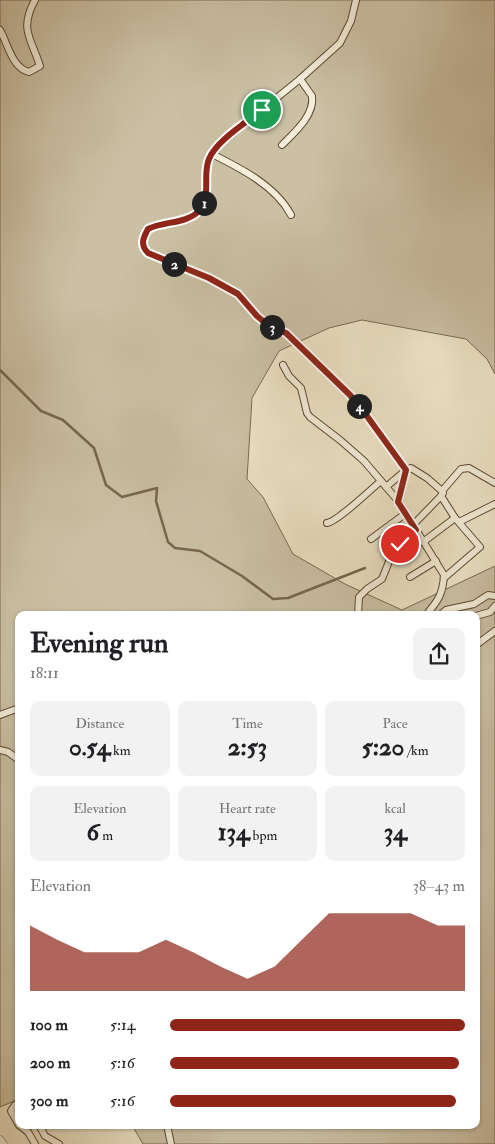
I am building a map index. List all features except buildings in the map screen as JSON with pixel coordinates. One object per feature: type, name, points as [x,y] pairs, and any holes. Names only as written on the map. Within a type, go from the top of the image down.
[{"type":"street","points":[[0,30],[7,42],[12,57],[20,68],[29,72],[40,66],[28,37],[27,19],[29,9],[35,0]]},
{"type":"street","points":[[356,0],[351,21],[340,43],[300,79],[215,148],[207,166],[207,185],[204,203],[199,211],[190,218],[148,229],[143,240],[145,250],[209,278],[238,294],[257,316],[269,326],[286,333],[350,395],[406,470],[398,502]]},
{"type":"street","points":[[282,145],[308,116],[312,105],[312,96],[300,79]]},
{"type":"street","points":[[212,154],[251,174],[285,204],[291,215]]},
{"type":"street","points":[[283,365],[289,376],[301,388],[307,413],[310,417],[364,461],[398,502],[436,561],[444,578],[443,588],[438,600],[429,611]]},
{"type":"street","points":[[386,487],[406,470],[411,468],[418,472],[442,494],[457,520],[480,546],[444,578]]},
{"type":"street","points":[[358,611],[359,598],[367,589],[382,579],[392,554],[461,469],[469,468],[495,484]]},
{"type":"street","points":[[326,523],[340,517],[381,481]]},
{"type":"street","points":[[424,542],[457,520],[495,504]]},
{"type":"street","points":[[371,539],[405,514]]},
{"type":"street","points":[[410,577],[436,561]]},
{"type":"street","points":[[445,611],[474,604],[488,595],[495,596]]},
{"type":"street","points":[[480,615],[490,612],[495,606]]},
{"type":"street","points":[[480,642],[495,631]]},
{"type":"street","points":[[0,715],[15,709]]},
{"type":"street","points":[[0,750],[8,752],[15,757]]},
{"type":"street","points":[[15,1105],[12,1112],[15,1118]]},
{"type":"street","points":[[24,1129],[35,1144]]},
{"type":"street","points":[[41,1129],[45,1136],[59,1144]]},
{"type":"street","points":[[167,1129],[171,1144]]},
{"type":"street","points":[[0,1140],[3,1144]]},
{"type":"shaded area","points":[[0,0],[495,0],[495,374],[487,359],[466,339],[362,320],[329,328],[279,351],[252,398],[247,479],[263,497],[293,554],[345,584],[402,610],[495,566],[495,1144],[143,1144],[134,1129],[480,1129],[480,611],[15,611],[15,1101],[0,1107]]},
{"type":"waterway","points":[[0,370],[41,411],[63,420],[94,448],[106,485],[122,497],[157,488],[156,501],[168,542],[175,548],[200,551],[242,576],[273,599],[288,598],[365,568]]},
{"type":"route","points":[[262,110],[215,148],[209,158],[204,203],[199,211],[190,218],[148,229],[143,240],[144,247],[148,253],[209,278],[238,294],[257,316],[269,326],[286,333],[350,395],[406,470],[398,502],[416,530],[400,544]]}]
